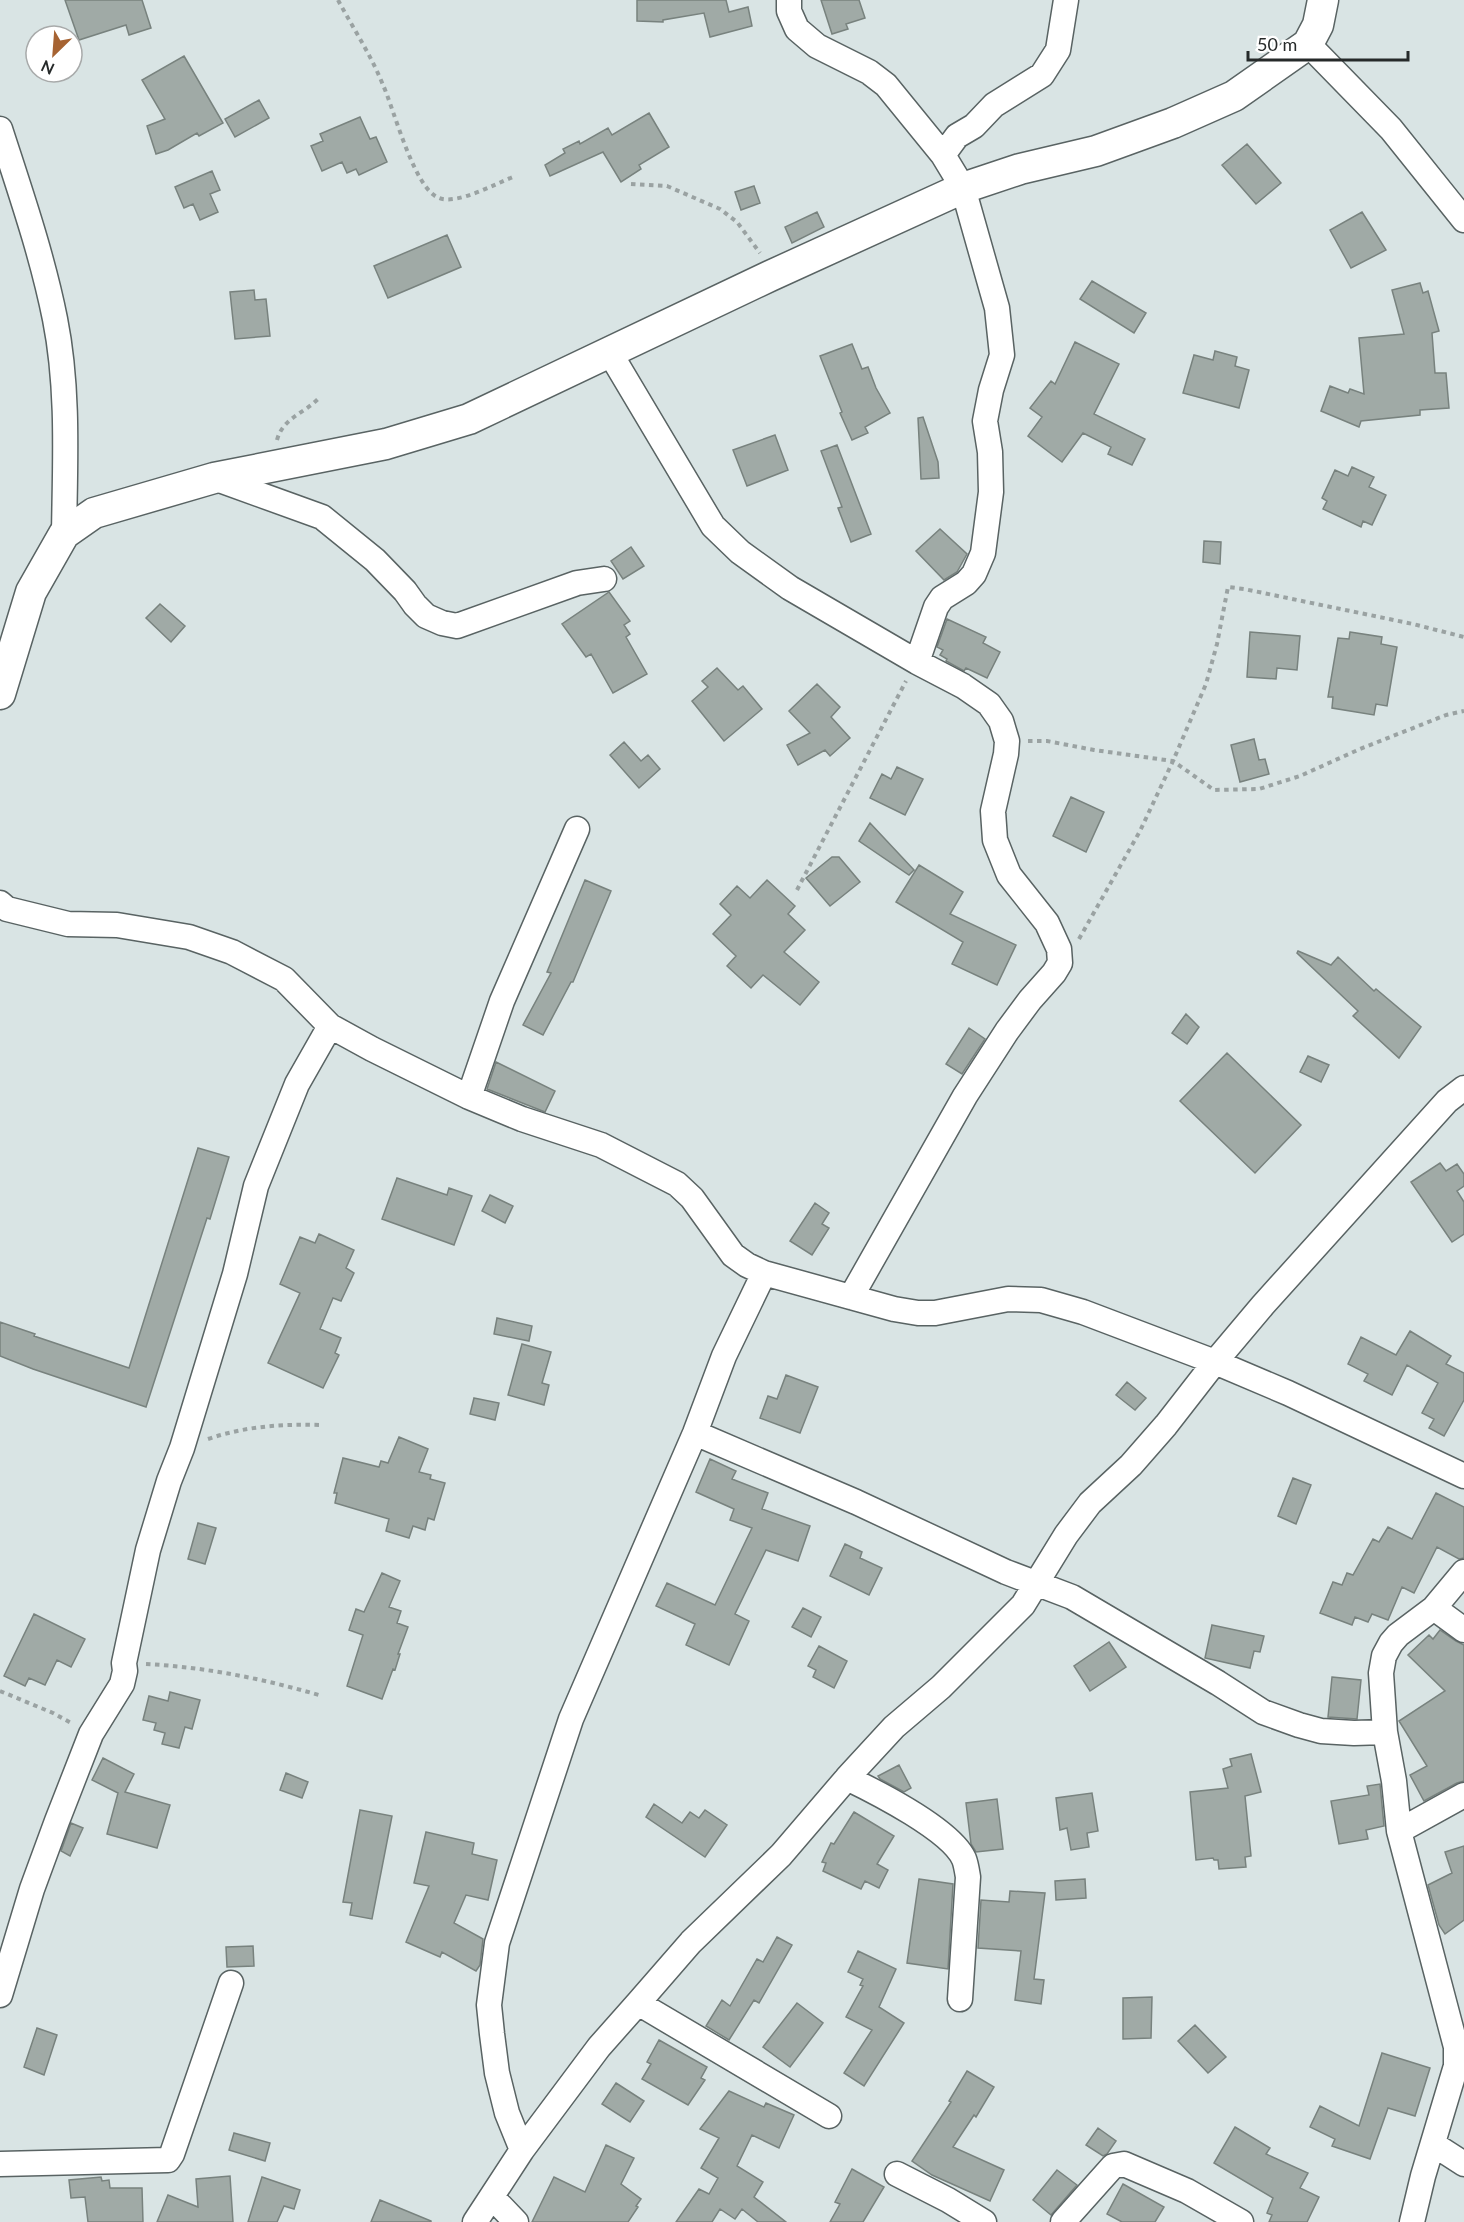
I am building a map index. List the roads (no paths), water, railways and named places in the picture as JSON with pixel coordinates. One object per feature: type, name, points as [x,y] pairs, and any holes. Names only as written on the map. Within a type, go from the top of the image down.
[{"type":"street","points":[[789,0],[789,11],[797,29],[817,46],[869,72],[886,85],[943,155],[963,188],[997,308],[1002,355],[991,390],[985,421],[990,452],[990,492],[983,553],[980,563],[966,583],[942,598],[936,607],[917,662]]},
{"type":"street","points":[[943,155],[957,136],[974,126],[994,105],[1042,75],[1058,50],[1066,0]]},
{"type":"street","points":[[0,694],[31,592],[64,534],[94,513],[214,478],[386,444],[469,419],[770,276],[963,188],[1020,169],[1096,151],[1173,123],[1234,96],[1308,44],[1318,25],[1323,0]]},
{"type":"street","points":[[1308,44],[1391,129],[1464,220]]},
{"type":"street","points":[[0,129],[42,266],[55,320],[61,359],[66,458],[64,534]]},
{"type":"street","points":[[610,353],[712,526],[740,552],[790,588],[963,686],[989,704],[1001,721],[1007,741],[993,811],[995,840],[1009,875],[1047,923],[1059,949],[1060,963],[1007,1031],[965,1096],[851,1297]]},
{"type":"street","points":[[214,478],[322,517],[375,560],[426,616],[442,623],[457,626],[577,583],[604,579]]},
{"type":"street","points":[[469,1097],[502,1001],[577,829]]},
{"type":"street","points":[[0,903],[7,909],[68,924],[117,925],[179,935],[232,952],[284,979],[330,1026],[469,1097],[522,1119],[601,1145],[677,1184],[692,1198],[733,1256],[764,1273],[918,1313],[935,1313],[1008,1299],[1041,1300],[1083,1312],[1288,1392],[1464,1476]]},
{"type":"street","points":[[0,1995],[32,1889],[91,1734],[123,1684],[124,1663],[148,1550],[169,1481],[182,1449],[235,1274],[256,1186],[297,1084],[330,1026]]},
{"type":"street","points":[[475,2222],[522,2150],[599,2047],[691,1942],[781,1855],[894,1727],[941,1687],[1023,1605],[1066,1535],[1090,1503],[1131,1465],[1167,1425],[1215,1362],[1263,1305],[1344,1218],[1447,1101],[1464,1088]]},
{"type":"street","points":[[522,2150],[507,2113],[497,2073],[492,2034],[489,2005],[497,1942],[571,1719],[695,1433],[724,1356],[764,1273]]},
{"type":"street","points":[[695,1433],[856,1502],[1006,1572],[1072,1597],[1263,1712],[1321,1731],[1385,1732]]},
{"type":"street","points":[[1412,2222],[1456,2066],[1456,2047],[1399,1831],[1394,1780],[1385,1732],[1381,1673],[1384,1656],[1391,1643],[1434,1608],[1464,1572]]},
{"type":"street","points":[[1434,1608],[1464,1630]]},
{"type":"street","points":[[847,1778],[875,1792],[938,1832],[964,1858],[968,1877],[960,1999]]},
{"type":"street","points":[[1399,1831],[1464,1795]]},
{"type":"street","points":[[0,2164],[161,2162],[171,2158],[231,1983]]},
{"type":"street","points":[[638,2003],[829,2116]]},
{"type":"street","points":[[1433,2144],[1464,2164]]},
{"type":"street","points":[[1063,2222],[1113,2166],[1124,2164],[1187,2191],[1241,2222]]},
{"type":"street","points":[[897,2174],[948,2200],[984,2222]]},
{"type":"street","points":[[492,2197],[516,2222]]}]
